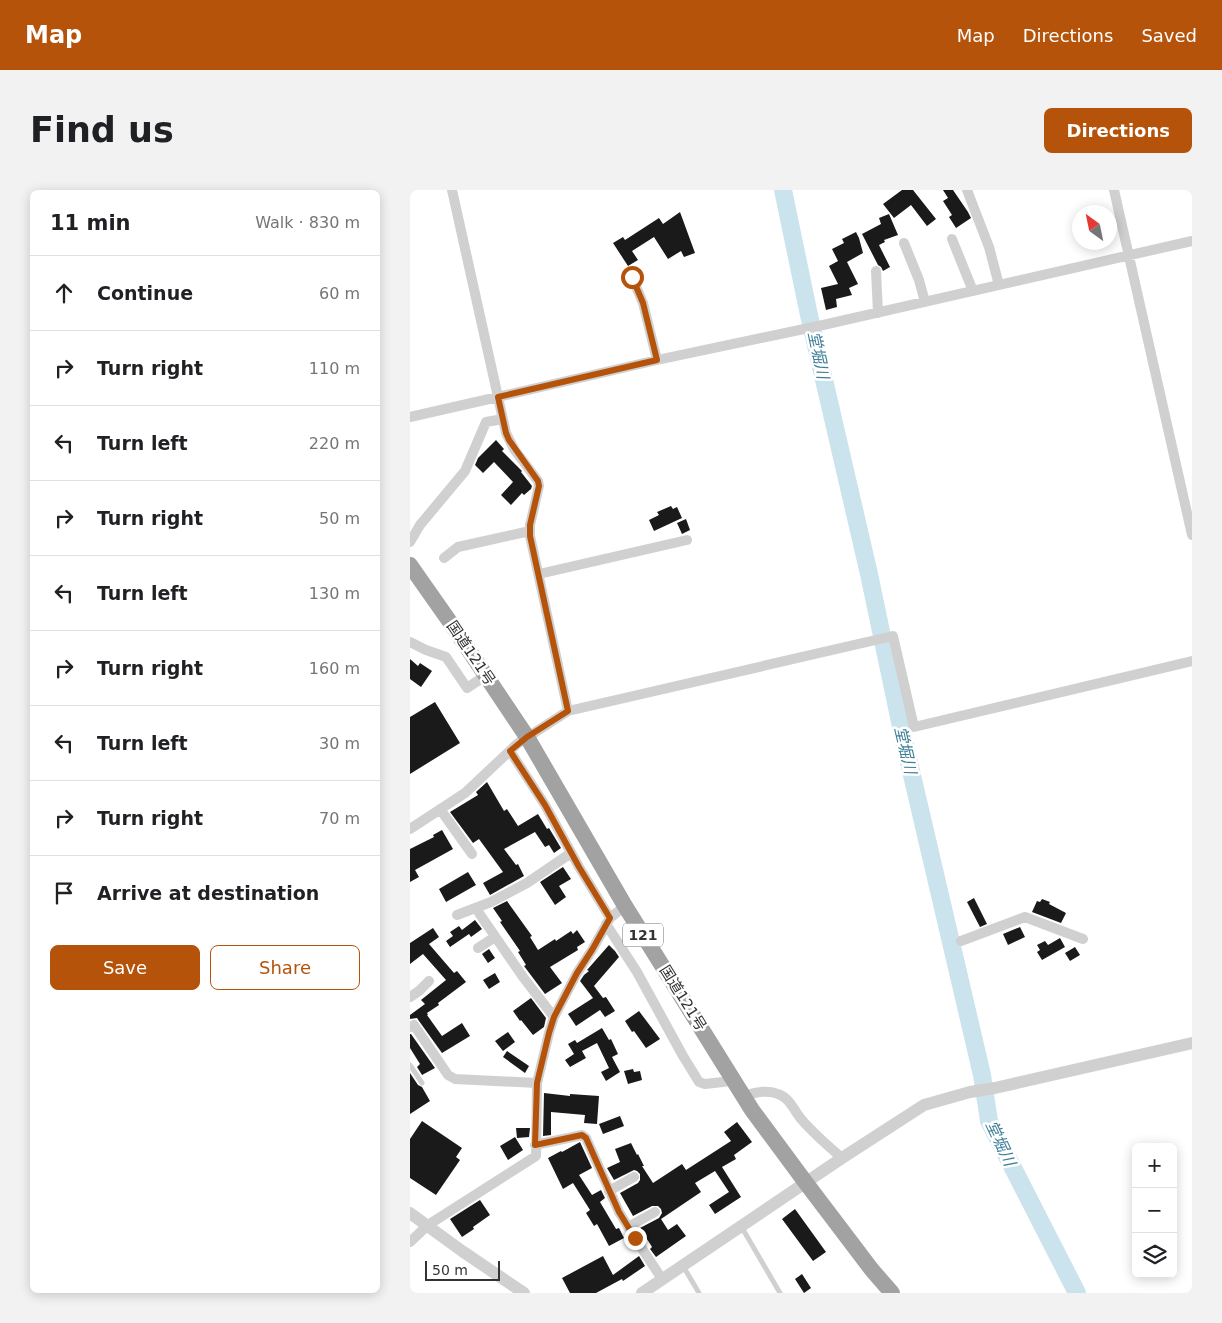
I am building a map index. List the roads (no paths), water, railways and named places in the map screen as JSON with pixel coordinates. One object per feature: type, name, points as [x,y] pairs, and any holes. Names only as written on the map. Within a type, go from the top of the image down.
[{"type":"highway","name":"国道121号","points":[[410,565],[527,737],[625,906],[752,1110],[872,1270],[892,1293]]},
{"type":"street","points":[[452,190],[506,433],[538,481],[539,486],[530,531],[568,711]]},
{"type":"street","points":[[967,190],[989,247],[999,285]]},
{"type":"street","points":[[1114,190],[1192,535]]},
{"type":"street","points":[[952,238],[973,291]]},
{"type":"street","points":[[410,417],[1192,241]]},
{"type":"street","points":[[904,243],[919,280],[925,302]]},
{"type":"street","points":[[876,271],[878,313]]},
{"type":"street","points":[[632,277],[643,303],[657,360]]},
{"type":"street","points":[[410,542],[420,525],[464,470],[486,422],[503,418]]},
{"type":"street","points":[[444,558],[458,547],[530,531]]},
{"type":"street","points":[[539,574],[687,540]]},
{"type":"street","points":[[410,829],[465,793],[527,737],[568,711],[893,636],[914,727],[1192,661]]},
{"type":"street","points":[[410,642],[446,657],[467,688],[485,676]]},
{"type":"street","points":[[510,751],[545,805],[699,1082],[705,1084],[734,1080]]},
{"type":"street","points":[[440,809],[472,854]]},
{"type":"street","points":[[457,916],[491,902],[527,883],[571,853]]},
{"type":"street","points":[[410,1242],[428,1226],[536,1156],[537,1083],[554,1017],[577,973],[608,921],[625,906]]},
{"type":"street","points":[[479,913],[523,977],[554,1017]]},
{"type":"street","points":[[961,941],[1025,917],[1083,939]]},
{"type":"street","points":[[478,948],[495,937]]},
{"type":"street","points":[[410,997],[429,981]]},
{"type":"street","points":[[412,1023],[448,1075],[454,1079],[537,1083]]},
{"type":"street","points":[[649,1292],[662,1279],[924,1105],[970,1092],[1192,1043]]},
{"type":"street","points":[[743,1096],[762,1091],[774,1092],[785,1097],[801,1120],[842,1158]]},
{"type":"street","points":[[535,1145],[582,1135],[586,1138],[619,1212],[662,1279]]},
{"type":"street","points":[[609,1190],[634,1177]]},
{"type":"street","points":[[628,1227],[655,1212]]},
{"type":"street","points":[[410,1213],[524,1293]]},
{"type":"lane","points":[[410,1065],[422,1083]]},
{"type":"lane","points":[[741,1226],[780,1293]]},
{"type":"lane","points":[[683,1265],[699,1293]]},
{"type":"waterway","name":"堂堀川","points":[[783,190],[809,315],[869,574],[904,741],[982,1075],[989,1121],[1077,1293]]}]
